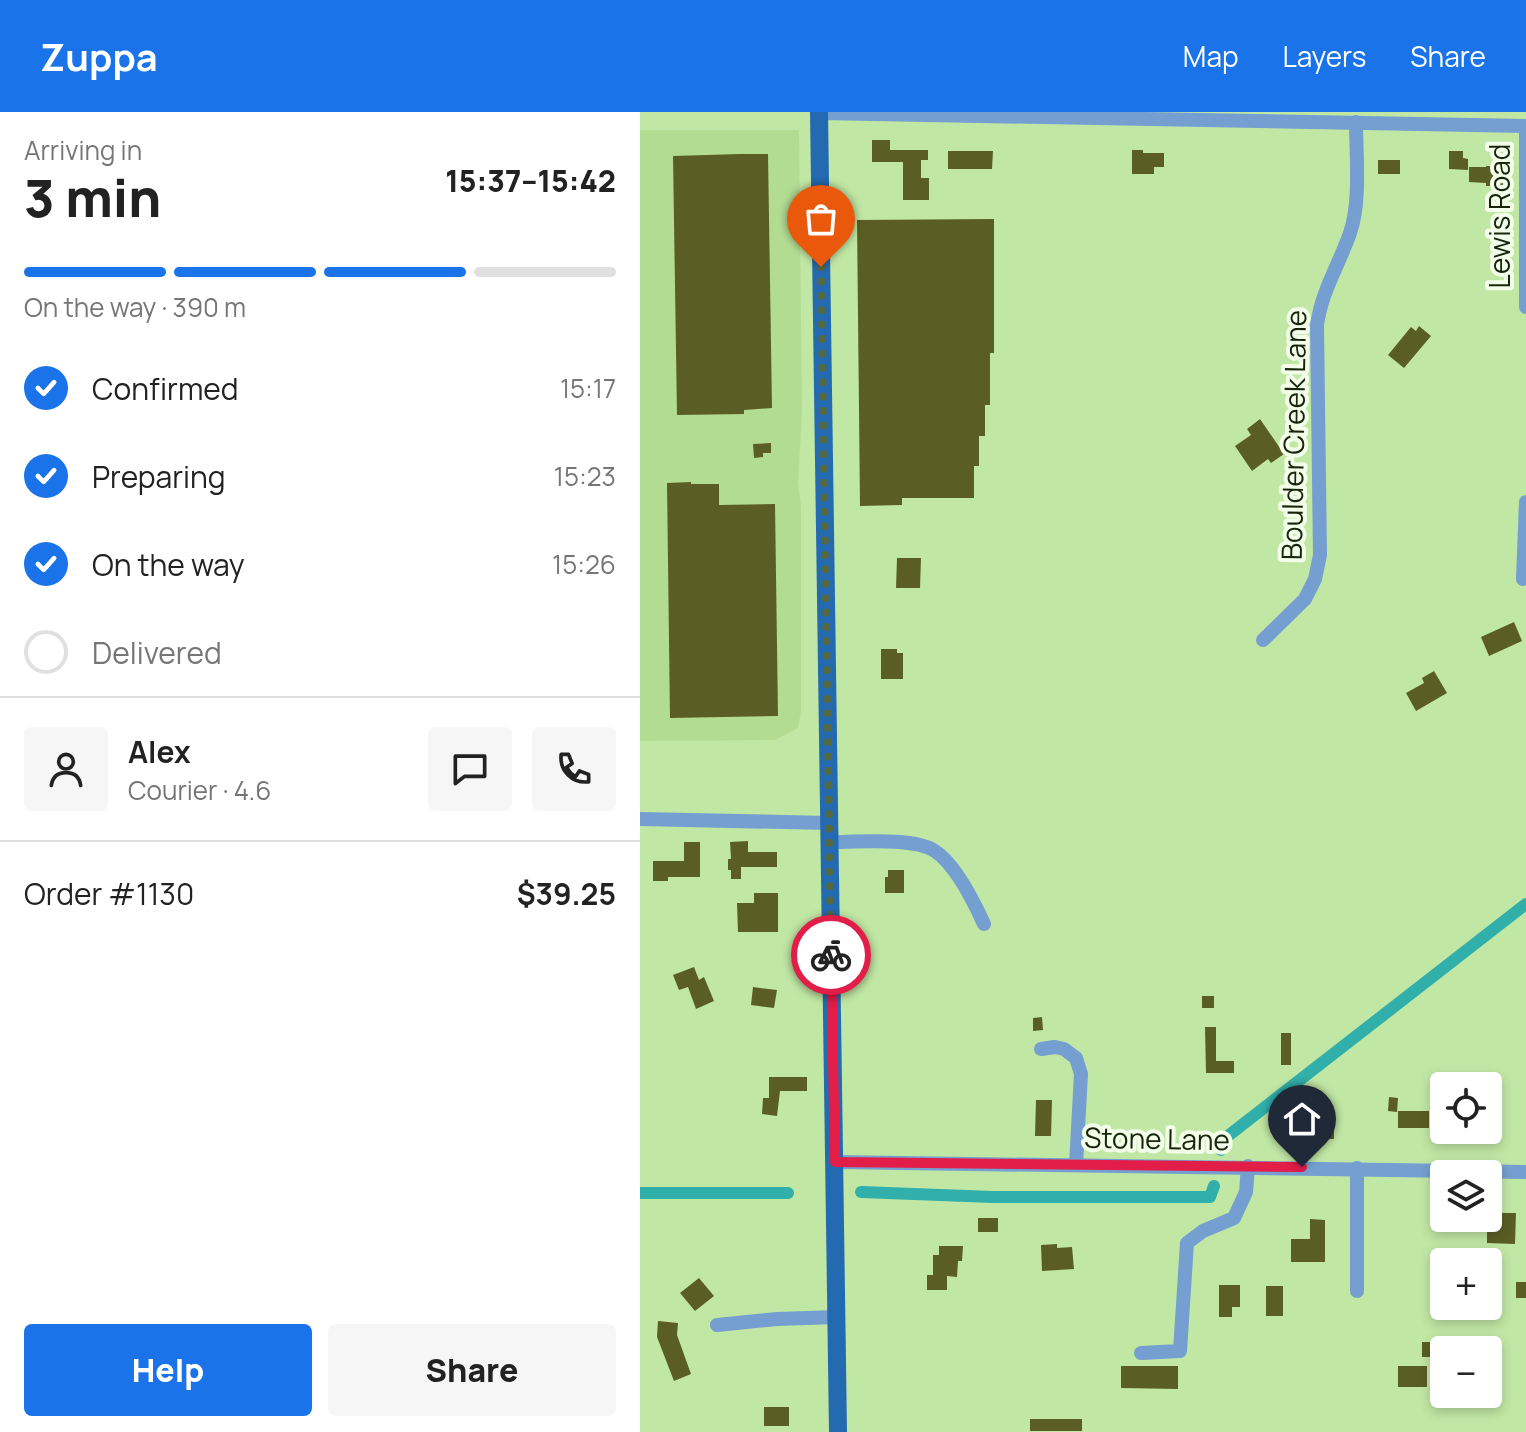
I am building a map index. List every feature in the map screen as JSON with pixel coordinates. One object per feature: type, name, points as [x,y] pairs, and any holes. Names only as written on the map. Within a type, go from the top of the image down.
[{"type":"main road","points":[[819,112],[838,1432]]},
{"type":"street","points":[[819,112],[1526,126]]},
{"type":"street","points":[[1509,125],[1517,112]]},
{"type":"street","name":"Boulder Creek Lane","points":[[1263,640],[1305,599],[1315,579],[1320,555],[1317,325],[1320,304],[1351,231],[1356,206],[1356,122]]},
{"type":"street","name":"Lewis Road","points":[[1526,126],[1526,307]]},
{"type":"street","points":[[1523,579],[1526,502]]},
{"type":"street","points":[[640,819],[829,832],[925,846],[937,852],[959,880],[984,924]]},
{"type":"street","points":[[1041,1049],[1064,1049],[1076,1058],[1081,1074],[1076,1165]]},
{"type":"street","name":"Stone Lane","points":[[835,1162],[1526,1172]]},
{"type":"street","points":[[1141,1353],[1180,1351],[1187,1243],[1203,1231],[1234,1218],[1246,1192],[1248,1166]]},
{"type":"street","points":[[1357,1168],[1357,1291]]},
{"type":"street","points":[[717,1325],[837,1317]]},
{"type":"shaded area","points":[[640,130],[799,130],[801,711],[798,728],[775,740],[640,741]]},
{"type":"building","points":[[872,140],[890,140],[890,150],[928,150],[928,160],[921,160],[921,178],[929,178],[929,200],[903,200],[903,162],[872,162]]},
{"type":"building","points":[[1132,150],[1164,153],[1164,167],[1154,167],[1154,174],[1132,174]]},
{"type":"building","points":[[948,151],[993,151],[992,169],[948,169]]},
{"type":"building","points":[[1449,151],[1463,151],[1463,158],[1468,159],[1468,170],[1449,169]]},
{"type":"building","points":[[768,154],[772,408],[744,410],[744,414],[677,415],[673,156]]},
{"type":"building","points":[[1378,160],[1400,160],[1400,174],[1378,174]]},
{"type":"building","points":[[1503,166],[1503,186],[1469,182],[1469,167]]},
{"type":"building","points":[[994,219],[994,353],[990,353],[990,405],[985,405],[985,436],[979,436],[979,466],[974,466],[974,498],[902,498],[902,505],[860,506],[857,220]]},
{"type":"building","points":[[1419,326],[1431,336],[1404,368],[1388,355],[1411,327],[1416,331]]},
{"type":"building","points":[[1260,419],[1284,454],[1271,463],[1268,459],[1252,471],[1235,446],[1251,435],[1247,429]]},
{"type":"building","points":[[771,443],[771,453],[754,458],[753,444]]},
{"type":"building","points":[[667,483],[719,484],[719,505],[775,504],[778,716],[670,718]]},
{"type":"building","points":[[897,558],[921,558],[920,588],[896,588]]},
{"type":"building","points":[[1514,622],[1522,641],[1489,656],[1481,637]]},
{"type":"building","points":[[881,649],[897,649],[897,653],[903,653],[903,679],[881,679]]},
{"type":"building","points":[[1434,671],[1447,693],[1416,711],[1406,693],[1424,683],[1422,678]]},
{"type":"building","points":[[748,841],[748,852],[777,852],[777,867],[741,867],[741,879],[731,879],[731,870],[728,870],[730,842]]},
{"type":"building","points":[[684,842],[700,842],[700,877],[668,877],[668,881],[653,881],[653,861],[684,861]]},
{"type":"building","points":[[888,870],[904,870],[904,893],[885,893]]},
{"type":"building","points":[[754,893],[778,893],[778,932],[738,932],[737,903],[754,903]]},
{"type":"building","points":[[694,967],[699,980],[704,977],[714,1001],[696,1009],[688,987],[679,990],[673,975]]},
{"type":"building","points":[[753,987],[777,990],[774,1008],[751,1005]]},
{"type":"building","points":[[1202,996],[1214,996],[1214,1008],[1202,1008]]},
{"type":"building","points":[[1042,1017],[1043,1030],[1033,1031],[1033,1018]]},
{"type":"building","points":[[1205,1027],[1216,1027],[1216,1061],[1234,1061],[1234,1073],[1206,1073]]},
{"type":"building","points":[[1281,1033],[1291,1033],[1291,1065],[1281,1065]]},
{"type":"building","points":[[769,1077],[807,1077],[807,1091],[780,1091],[777,1116],[762,1114],[763,1098],[769,1098]]},
{"type":"building","points":[[1389,1097],[1398,1098],[1397,1112],[1388,1111]]},
{"type":"building","points":[[1036,1100],[1052,1100],[1051,1136],[1035,1136]]},
{"type":"building","points":[[1398,1111],[1429,1111],[1429,1128],[1398,1128]]},
{"type":"building","points":[[1312,1113],[1334,1113],[1334,1139],[1293,1139],[1293,1121],[1312,1121]]},
{"type":"building","points":[[1502,1213],[1516,1213],[1515,1244],[1487,1243],[1487,1232],[1502,1232]]},
{"type":"building","points":[[978,1218],[998,1218],[998,1232],[978,1232]]},
{"type":"building","points":[[1310,1219],[1325,1220],[1325,1262],[1291,1262],[1291,1239],[1310,1239]]},
{"type":"building","points":[[1057,1244],[1057,1248],[1072,1247],[1074,1269],[1042,1271],[1041,1245]]},
{"type":"building","points":[[939,1246],[963,1246],[962,1261],[958,1261],[957,1277],[947,1276],[947,1290],[927,1290],[927,1275],[933,1275],[933,1255],[939,1255]]},
{"type":"building","points":[[699,1278],[714,1296],[695,1311],[680,1293]]},
{"type":"building","points":[[1516,1282],[1526,1282],[1526,1298],[1516,1298]]},
{"type":"building","points":[[1219,1285],[1240,1285],[1240,1307],[1232,1307],[1232,1317],[1219,1317]]},
{"type":"building","points":[[1266,1286],[1283,1286],[1283,1316],[1266,1316]]},
{"type":"building","points":[[658,1321],[678,1323],[677,1335],[691,1374],[674,1381],[657,1337]]},
{"type":"building","points":[[1422,1342],[1430,1342],[1430,1357],[1422,1357]]},
{"type":"building","points":[[1121,1366],[1178,1366],[1178,1389],[1121,1388]]},
{"type":"building","points":[[1398,1366],[1427,1366],[1427,1387],[1398,1387]]},
{"type":"building","points":[[764,1407],[789,1407],[789,1426],[764,1426]]},
{"type":"building","points":[[1030,1419],[1082,1419],[1082,1431],[1030,1431]]},
{"type":"waterway","points":[[1221,1150],[1224,1139],[1526,904]]},
{"type":"waterway","points":[[861,1192],[993,1197],[1210,1197],[1214,1186]]},
{"type":"waterway","points":[[640,1193],[788,1193]]},
{"type":"way so far","points":[[821,267],[831,955]]},
{"type":"route","points":[[831,955],[835,1162],[1302,1167]]}]
